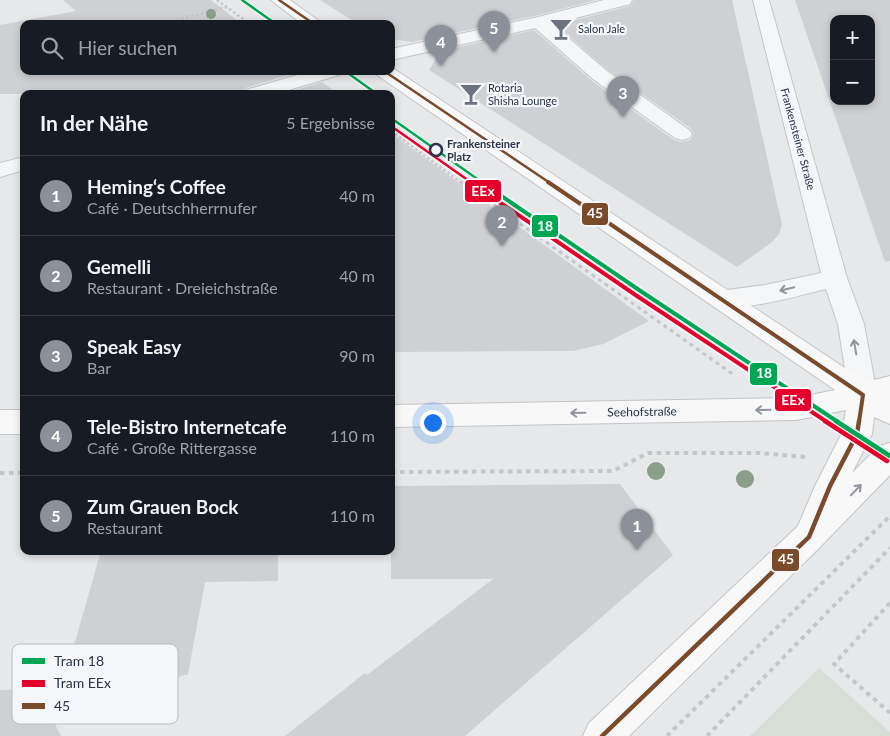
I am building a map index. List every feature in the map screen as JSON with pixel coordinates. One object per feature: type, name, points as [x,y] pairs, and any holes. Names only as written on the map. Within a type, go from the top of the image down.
[{"type":"main road","points":[[279,0],[308,20]]},
{"type":"main road","points":[[390,75],[890,413]]},
{"type":"main road","name":"Seehofstraße","points":[[395,416],[796,410],[890,387]]},
{"type":"main road","points":[[809,537],[830,486],[856,434],[863,395]]},
{"type":"main road","points":[[0,422],[20,422]]},
{"type":"main road","points":[[602,736],[809,537],[890,455]]},
{"type":"street","points":[[395,54],[539,22],[588,4],[624,0]]},
{"type":"street","name":"Frankensteiner Straße","points":[[761,0],[834,278]]},
{"type":"street","points":[[539,22],[600,75],[682,134]]},
{"type":"street","points":[[267,90],[318,75]]},
{"type":"street","points":[[0,170],[20,164]]},
{"type":"street","points":[[721,298],[765,294],[834,278],[851,324],[863,395]]},
{"type":"path","points":[[217,0],[245,20]]},
{"type":"path","points":[[177,20],[227,7]]},
{"type":"path","points":[[395,134],[734,375]]},
{"type":"path","points":[[491,204],[503,207]]},
{"type":"path","points":[[395,472],[613,471],[648,453],[759,453],[795,457]]},
{"type":"path","points":[[0,473],[20,473]]},
{"type":"path","points":[[667,736],[890,516]]},
{"type":"path","points":[[707,736],[890,548]]},
{"type":"path","points":[[890,603],[834,664],[890,713]]},
{"type":"shaded area","points":[[819,668],[890,732],[890,736],[750,736]]},
{"type":"building","points":[[63,0],[211,0],[237,20],[27,20],[76,11]]},
{"type":"building","points":[[320,0],[596,0],[538,15],[412,42],[395,40],[395,20],[352,20]]},
{"type":"building","points":[[634,0],[732,0],[782,225],[779,234],[771,243],[737,267],[429,70],[441,51],[534,30],[592,81],[674,140],[681,142],[690,140],[694,134],[690,128],[608,70],[556,25],[630,6]]},
{"type":"building","points":[[795,0],[890,0],[890,261],[885,262],[831,105],[875,105],[875,15],[830,15],[830,102]]},
{"type":"building","points":[[20,21],[20,75],[289,75],[244,90],[20,90],[20,94],[0,94],[0,25]]},
{"type":"building","points":[[322,82],[333,90],[295,90]]},
{"type":"building","points":[[395,136],[649,321],[603,344],[573,351],[395,352]]},
{"type":"building","points":[[620,484],[673,555],[465,736],[285,736],[365,673],[367,675],[493,579],[391,579],[391,555],[395,555],[395,486]]},
{"type":"building","points":[[100,555],[278,555],[278,581],[205,582],[188,674],[178,677],[178,644],[74,644]]},
{"type":"building","points":[[0,690],[12,690],[12,724],[55,724],[61,736],[0,736]]},
{"type":"tram line","name":"18","points":[[242,0],[270,20]]},
{"type":"tram line","name":"18","points":[[351,75],[371,90]]},
{"type":"tram line","name":"18","points":[[395,121],[639,290],[890,456]]},
{"type":"tram line","name":"EEx","points":[[395,129],[637,296],[887,461]]},
{"type":"transit line","name":"45","points":[[279,0],[308,20]]},
{"type":"transit line","name":"45","points":[[390,75],[863,395],[857,434],[830,486],[809,537],[602,736]]},
{"type":"place","name":"Salon Jale","points":[[561,29]]},
{"type":"place","name":"Zum Grauen Bock","points":[[494,52]]},
{"type":"place","name":"Tele-Bistro Internetcafe","points":[[441,66]]},
{"type":"place","name":"Rotaria Shisha Lounge","points":[[471,94]]},
{"type":"place","name":"Speak Easy","points":[[623,117]]},
{"type":"place","name":"Frankensteiner Platz","points":[[436,150]]},
{"type":"place","name":"Gemelli","points":[[502,246]]},
{"type":"place","name":"Heming‘s Coffee","points":[[637,550]]}]
